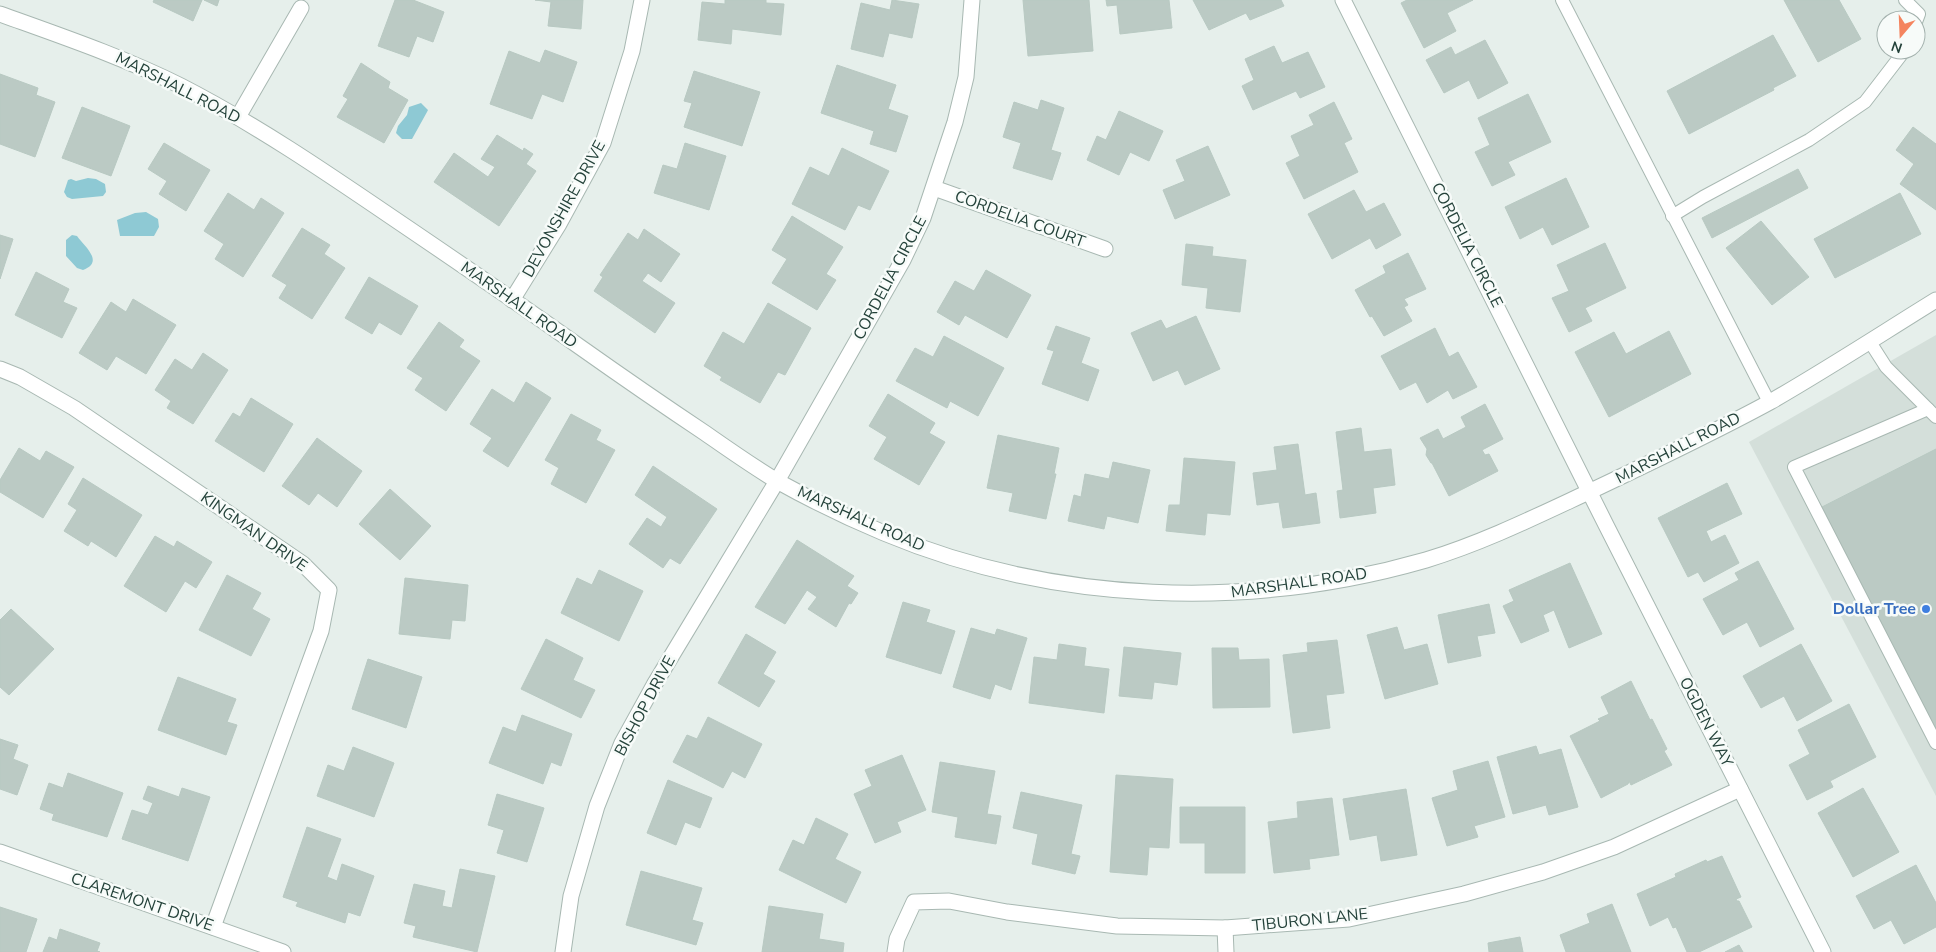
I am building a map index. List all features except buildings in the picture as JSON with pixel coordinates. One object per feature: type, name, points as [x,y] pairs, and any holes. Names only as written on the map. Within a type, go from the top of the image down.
[{"type":"street","name":"DEVONSHIRE DRIVE","points":[[512,300],[559,224],[603,143],[632,51],[642,0]]},
{"type":"street","name":"CORDELIA CIRCLE","points":[[778,481],[904,260],[923,218],[955,122],[966,77],[972,0]]},
{"type":"street","name":"CORDELIA CIRCLE","points":[[1343,0],[1590,491]]},
{"type":"street","points":[[238,117],[301,8]]},
{"type":"street","name":"MARSHALL ROAD","points":[[0,14],[95,48],[147,70],[238,117],[333,177],[654,399],[778,481],[885,533],[971,562],[1019,574],[1083,586],[1159,593],[1268,590],[1349,578],[1404,566],[1457,550],[1516,527],[1649,464],[1769,402],[1936,300]]},
{"type":"street","name":"CORDELIA COURT","points":[[934,188],[1105,249]]},
{"type":"street","name":"KINGMAN DRIVE","points":[[0,369],[20,377],[74,408],[303,564],[329,590],[321,631],[214,928]]},
{"type":"street","name":"BISHOP DRIVE","points":[[563,952],[571,896],[596,806],[622,743],[659,676],[778,481]]},
{"type":"street","name":"OGDEN WAY","points":[[1590,491],[1823,952]]},
{"type":"street","name":"TIBURON LANE","points":[[896,952],[897,939],[914,902],[949,901],[1007,912],[1117,926],[1225,928],[1349,919],[1464,894],[1544,872],[1614,847],[1740,789]]},
{"type":"street","name":"CLAREMONT DRIVE","points":[[0,852],[283,952]]},
{"type":"street","points":[[1225,928],[1226,952]]},
{"type":"lane","points":[[1562,0],[1769,402]]},
{"type":"lane","points":[[1905,0],[1915,10]]},
{"type":"lane","points":[[1672,216],[1703,197],[1809,140],[1865,102],[1897,60]]},
{"type":"lane","points":[[1870,342],[1886,367],[1932,413],[1794,467],[1936,743]]},
{"type":"shaded area","points":[[1936,335],[1936,796],[1749,442]]},
{"type":"water","points":[[421,103],[428,110],[427,112],[412,139],[402,139],[396,133],[398,126],[407,115],[409,107]]},
{"type":"water","points":[[88,178],[96,179],[105,184],[106,192],[103,196],[72,199],[67,197],[64,192],[68,180],[76,181]]},
{"type":"water","points":[[146,212],[158,219],[159,227],[154,236],[120,236],[117,220],[135,213]]},
{"type":"water","points":[[72,235],[77,236],[93,258],[89,267],[83,270],[77,268],[66,256],[66,240]]},
{"type":"place","name":"Dollar Tree","points":[[1926,609]]}]
